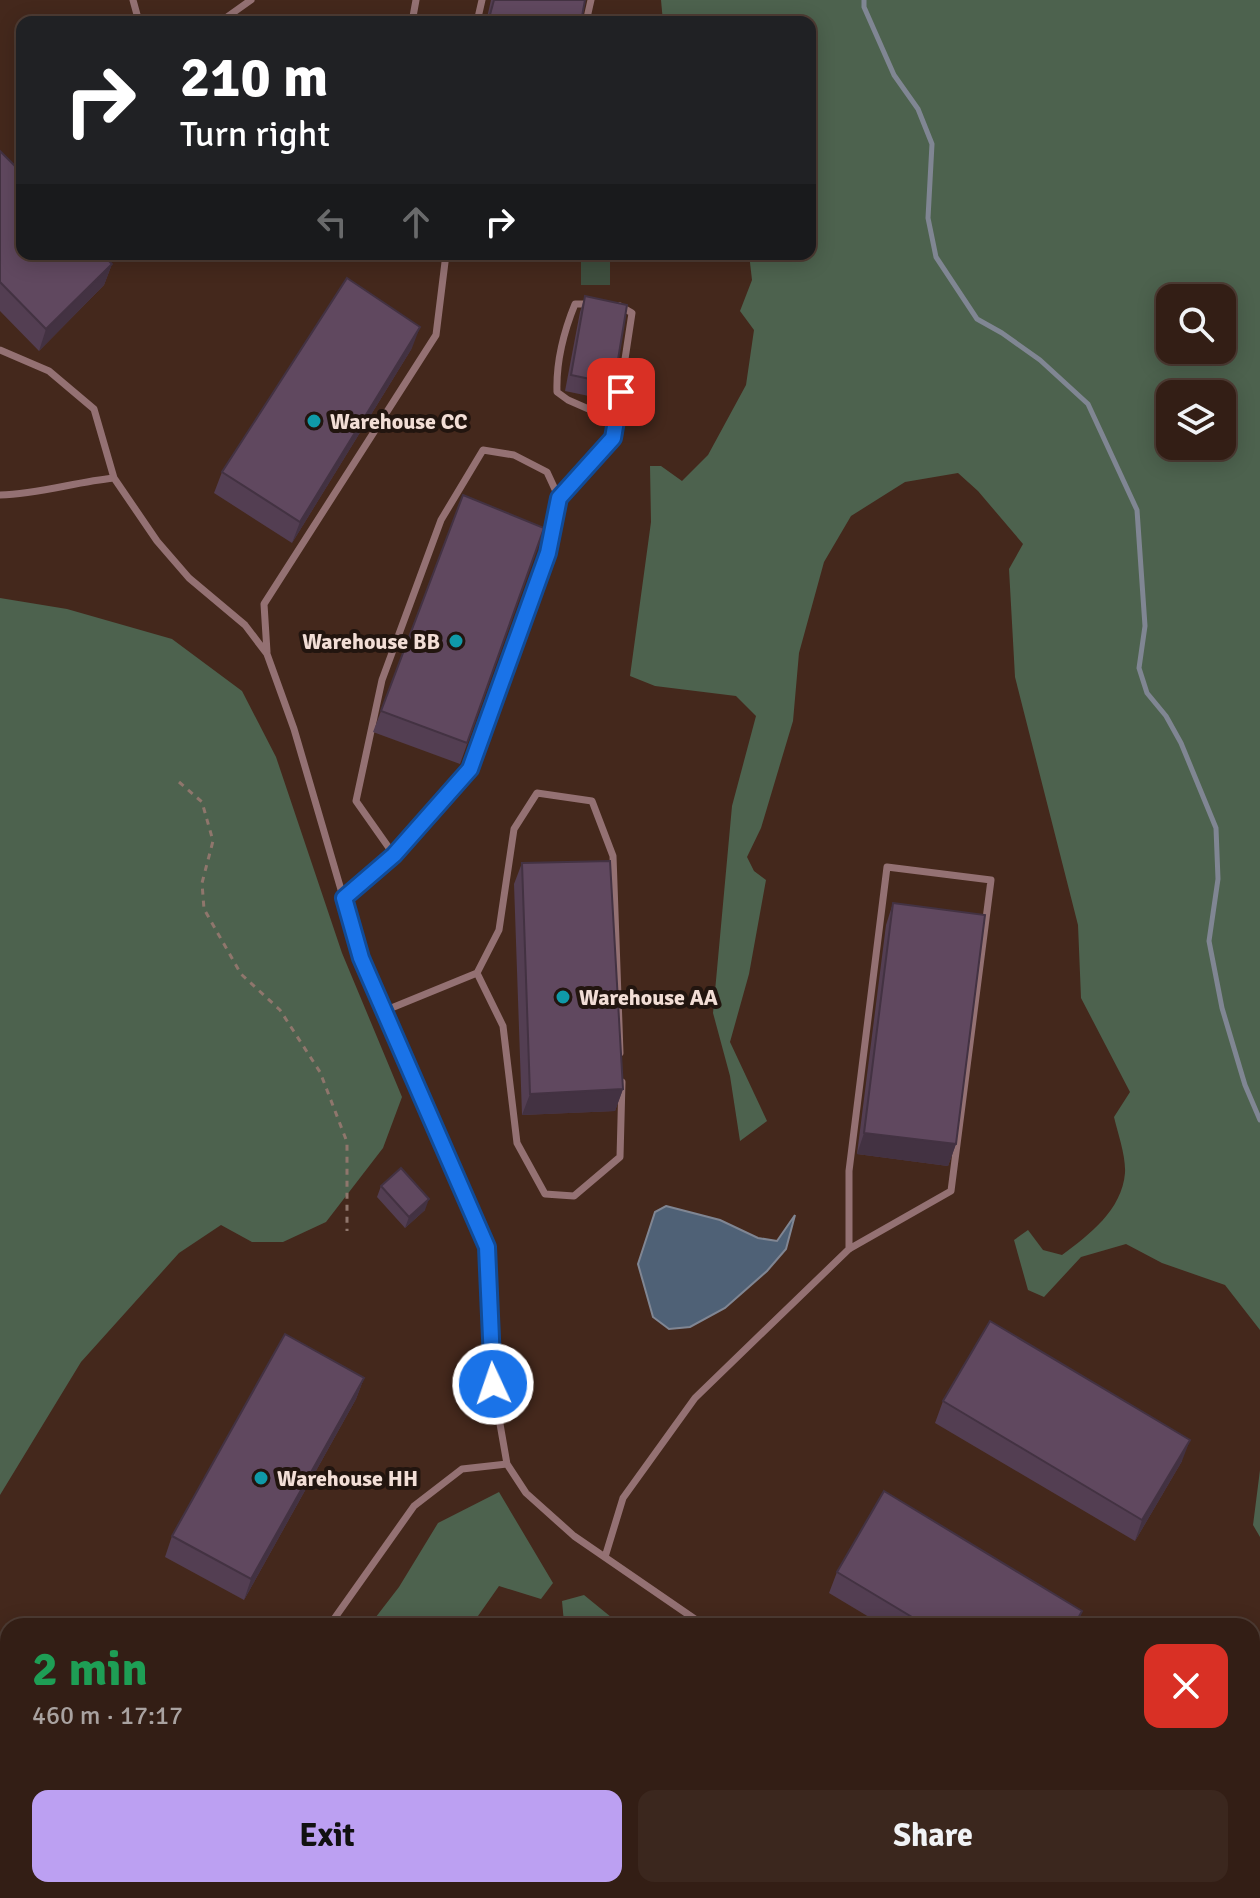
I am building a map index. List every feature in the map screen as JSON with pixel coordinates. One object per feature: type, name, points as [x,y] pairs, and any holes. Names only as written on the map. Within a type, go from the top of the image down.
[{"type":"lane","points":[[228,16],[251,0]]},
{"type":"lane","points":[[445,260],[436,335],[264,604],[267,654],[294,729],[361,958],[487,1247],[493,1384],[507,1464],[526,1493],[574,1536],[693,1618]]},
{"type":"lane","points":[[599,304],[575,304],[566,327],[557,392],[616,421]]},
{"type":"lane","points":[[344,898],[394,855],[470,769],[548,553],[559,498],[613,438],[632,313],[623,306],[611,305]]},
{"type":"lane","points":[[0,350],[49,371],[94,409],[114,478],[157,541],[189,578],[245,625],[267,654]]},
{"type":"lane","points":[[394,855],[356,801],[382,680],[441,520],[483,450],[514,455],[547,472],[559,498]]},
{"type":"lane","points":[[0,495],[31,494],[85,481],[114,478]]},
{"type":"lane","points":[[384,1011],[477,973],[499,930],[514,829],[537,793],[592,801],[613,856],[621,1060]]},
{"type":"lane","points":[[605,1557],[623,1498],[695,1398],[849,1249],[951,1191],[991,880],[887,867],[849,1171],[849,1249]]},
{"type":"lane","points":[[477,973],[503,1026],[517,1143],[545,1194],[574,1196],[620,1157],[621,1076]]},
{"type":"lane","points":[[335,1618],[414,1506],[462,1469],[507,1464]]},
{"type":"path","points":[[179,782],[202,802],[213,841],[202,883],[204,909],[241,974],[280,1010],[320,1072],[347,1142],[347,1231]]},
{"type":"green space","points":[[661,0],[1260,0],[1260,1330],[1225,1285],[1162,1263],[1126,1244],[1081,1257],[1044,1297],[1028,1290],[1014,1240],[1028,1230],[1043,1250],[1062,1255],[1093,1230],[1118,1199],[1125,1166],[1114,1117],[1130,1092],[1081,998],[1078,925],[1015,677],[1009,569],[1023,544],[978,491],[958,473],[905,482],[851,516],[824,562],[799,653],[793,721],[761,828],[747,857],[754,871],[766,880],[749,974],[730,1042],[767,1121],[740,1141],[730,1076],[713,1013],[732,806],[756,716],[736,696],[655,686],[630,676],[651,522],[650,466],[661,466],[682,481],[708,455],[746,385],[754,330],[740,311],[752,280],[750,260],[816,260],[816,16],[662,16]]},
{"type":"green space","points":[[581,260],[610,260],[610,285],[581,285]]},
{"type":"green space","points":[[0,598],[67,609],[172,639],[242,691],[276,757],[342,953],[402,1097],[383,1148],[326,1222],[283,1242],[252,1242],[221,1225],[179,1253],[81,1362],[0,1495]]},
{"type":"green space","points":[[1260,1470],[1260,1537],[1253,1525]]},
{"type":"green space","points":[[499,1492],[553,1583],[541,1599],[499,1586],[477,1618],[375,1618],[399,1587],[438,1523]]},
{"type":"green space","points":[[584,1595],[612,1618],[564,1618],[562,1601]]},
{"type":"water","points":[[666,1206],[720,1220],[758,1238],[777,1241],[795,1215],[786,1249],[767,1271],[725,1308],[690,1327],[669,1329],[653,1317],[638,1264],[655,1212]]},
{"type":"building","points":[[494,0],[585,0],[582,16],[490,16]]},
{"type":"building","points":[[0,151],[16,167],[16,260],[108,260],[112,264],[46,329],[0,282]]},
{"type":"building","name":"Warehouse CC","points":[[347,278],[420,327],[300,522],[222,472]]},
{"type":"building","points":[[585,296],[627,305],[614,384],[571,375]]},
{"type":"building","name":"Warehouse BB","points":[[463,495],[544,528],[467,743],[381,711]]},
{"type":"building","name":"Warehouse AA","points":[[610,861],[623,1089],[530,1094],[522,863]]},
{"type":"building","points":[[893,903],[985,915],[956,1144],[864,1133]]},
{"type":"building","points":[[401,1168],[429,1199],[409,1217],[381,1186]]},
{"type":"building","points":[[990,1321],[1190,1440],[1142,1520],[943,1401]]},
{"type":"building","name":"Warehouse HH","points":[[285,1334],[364,1378],[251,1579],[172,1536]]},
{"type":"building","points":[[884,1491],[1082,1611],[1078,1618],[914,1618],[837,1572]]},
{"type":"waterway","points":[[864,0],[864,7],[894,75],[918,109],[932,144],[928,218],[936,257],[977,319],[1040,360],[1088,404],[1137,510],[1145,626],[1139,668],[1147,693],[1166,716],[1181,743],[1216,828],[1218,879],[1209,941],[1222,1008],[1245,1085],[1260,1120]]},
{"type":"place","name":"Warehouse CC","points":[[314,421]]},
{"type":"place","name":"Warehouse BB","points":[[456,641]]},
{"type":"place","name":"Warehouse AA","points":[[563,997]]},
{"type":"place","name":"Warehouse HH","points":[[261,1478]]},
{"type":"route","points":[[493,1384],[487,1247],[361,958],[344,898],[394,855],[470,769],[548,553],[559,498],[613,438],[621,392]]}]
